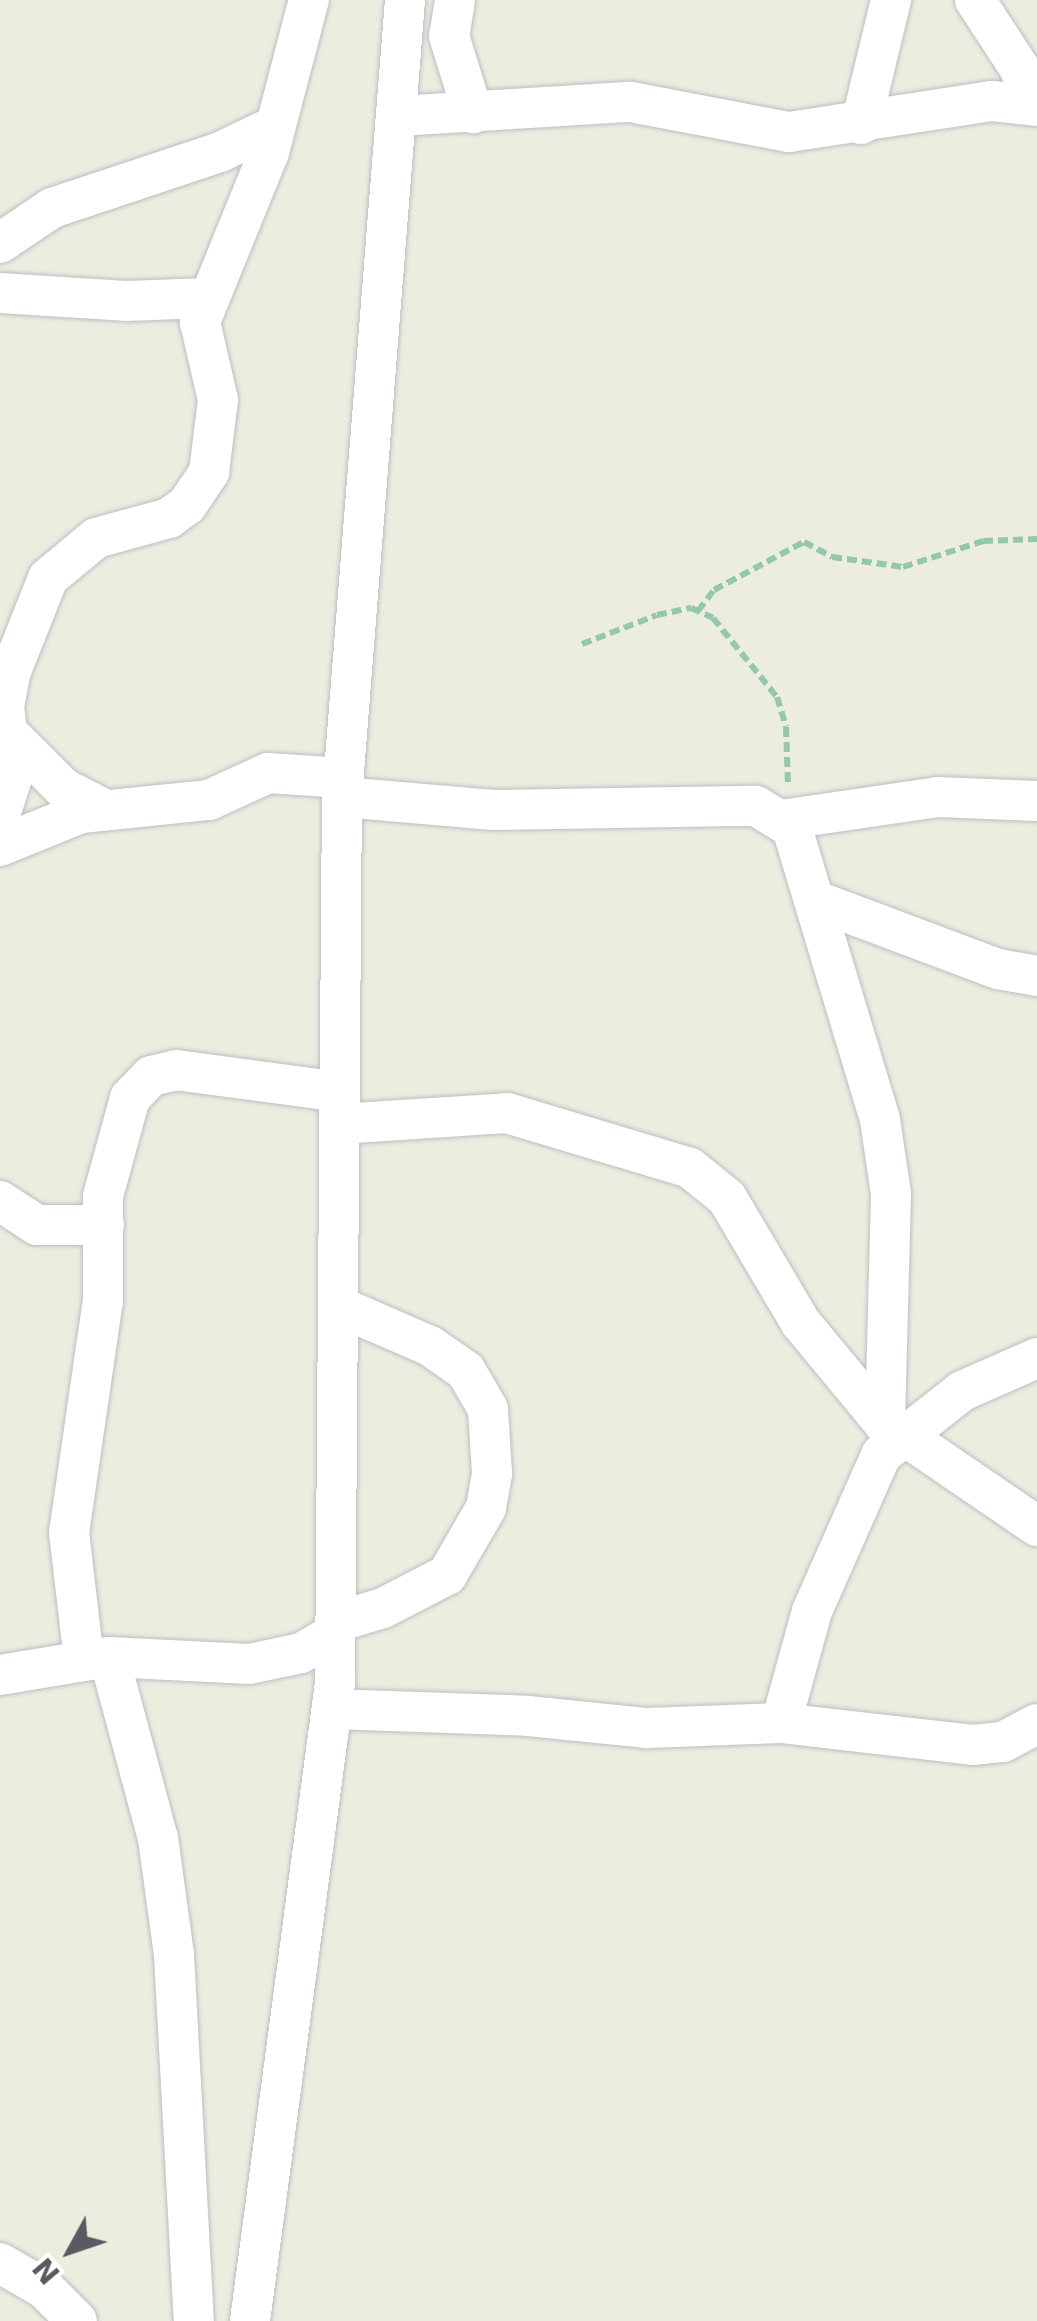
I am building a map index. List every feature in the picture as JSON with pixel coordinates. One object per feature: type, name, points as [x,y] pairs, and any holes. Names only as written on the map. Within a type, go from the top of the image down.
[{"type":"street","points":[[0,815],[12,778],[4,706],[6,664],[48,578],[67,557],[96,538],[169,518],[209,472],[218,400],[200,322],[276,126],[309,0]]},
{"type":"street","points":[[250,2321],[332,1709],[336,1628],[343,787],[400,116],[405,0]]},
{"type":"street","points":[[455,0],[449,36],[472,113]]},
{"type":"street","points":[[861,124],[891,0]]},
{"type":"street","points":[[400,116],[631,102],[789,132],[992,101],[1034,106],[1020,68],[975,0]]},
{"type":"street","points":[[0,243],[52,208],[220,152],[276,126]]},
{"type":"street","points":[[0,293],[126,301],[208,298]]},
{"type":"street","points":[[9,734],[62,788],[104,809]]},
{"type":"street","points":[[0,846],[104,809],[209,800],[268,773],[493,810],[756,806],[791,818],[938,797],[1037,801]]},
{"type":"street","points":[[791,818],[880,1120],[891,1194],[896,1434]]},
{"type":"street","points":[[814,900],[998,969],[1037,976]]},
{"type":"street","points":[[194,2321],[188,2135],[172,1935],[158,1838],[96,1659],[69,1533],[103,1301],[103,1196],[118,1130],[130,1098],[152,1076],[176,1070],[340,1108],[508,1113],[690,1168],[727,1198],[801,1323],[896,1434],[1037,1526]]},
{"type":"street","points":[[0,1201],[37,1224],[104,1225]]},
{"type":"street","points":[[0,1675],[96,1659],[249,1664],[301,1653],[336,1628],[447,1575],[486,1508],[492,1473],[488,1408],[466,1371],[430,1346],[338,1306]]},
{"type":"street","points":[[782,1723],[812,1612],[853,1508],[881,1455],[896,1434],[962,1391],[1037,1358]]},
{"type":"street","points":[[332,1709],[528,1716],[647,1728],[782,1723],[973,1745],[1003,1742],[1037,1724]]},
{"type":"street","points":[[0,2264],[44,2289],[76,2321]]},
{"type":"path","points":[[698,611],[714,590],[804,542],[832,556],[903,566],[984,542],[1037,539]]},
{"type":"path","points":[[582,644],[657,615],[698,611],[713,618],[777,697],[786,727],[791,818]]}]
